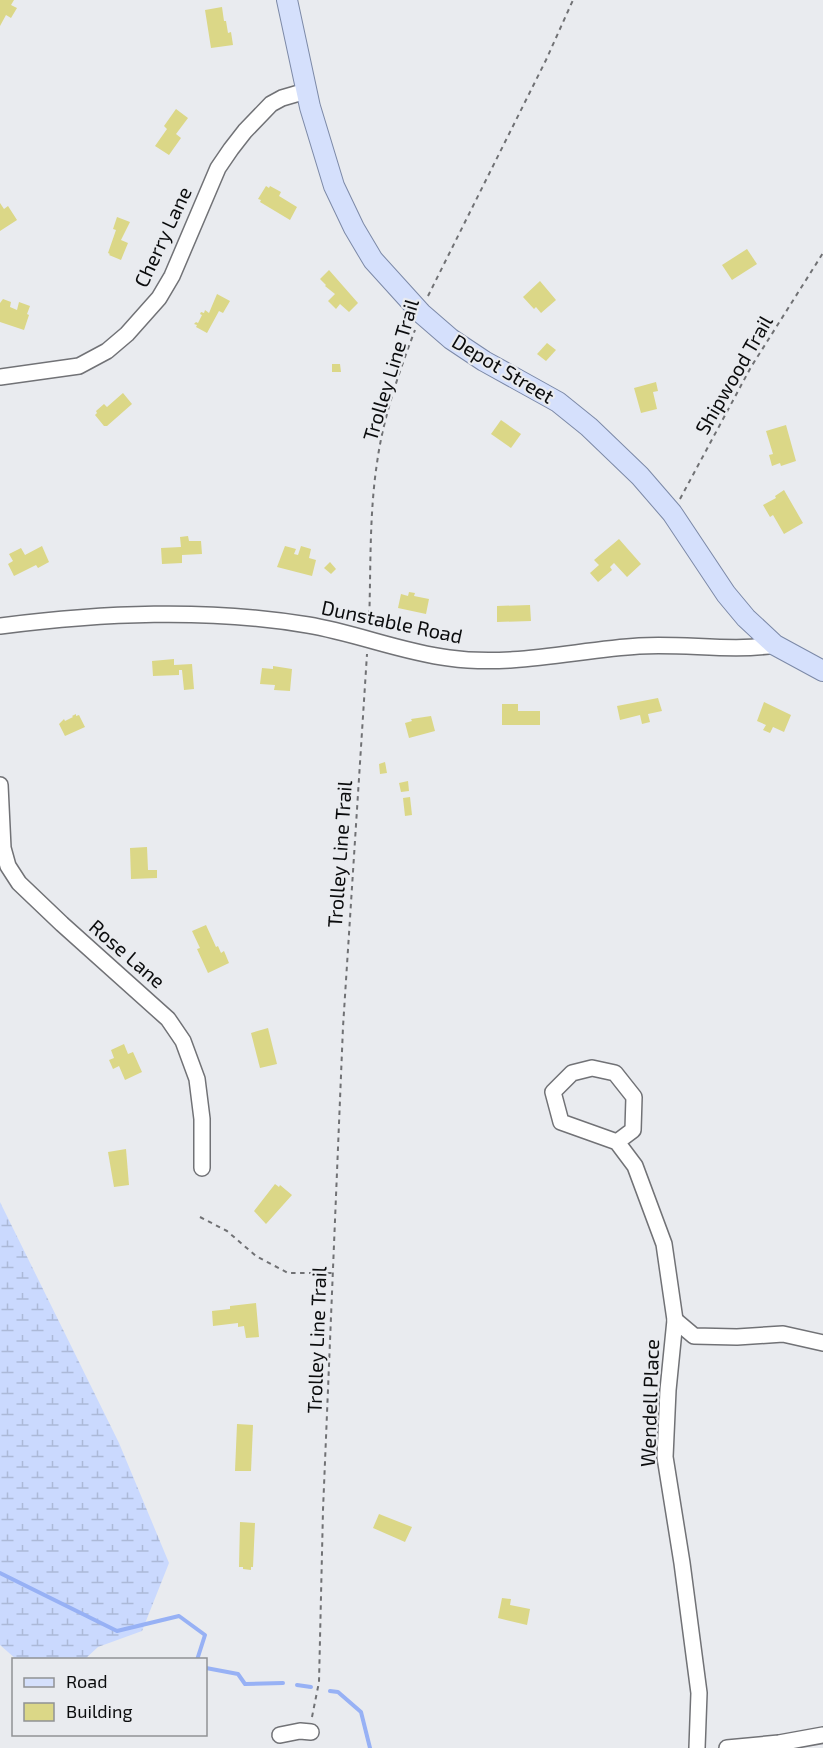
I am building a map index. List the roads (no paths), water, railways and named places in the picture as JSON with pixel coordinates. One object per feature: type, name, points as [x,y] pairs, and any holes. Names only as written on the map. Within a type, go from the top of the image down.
[{"type":"main road","name":"Depot Street","points":[[287,0],[306,91],[334,186],[354,228],[373,260],[421,313],[451,339],[484,361],[558,402],[589,427],[640,476],[672,513],[726,594],[747,618],[775,645],[823,671]]},
{"type":"street","name":"Cherry Lane","points":[[0,377],[79,366],[107,351],[128,334],[159,298],[172,276],[218,168],[231,148],[271,104],[306,91]]},
{"type":"street","name":"Dunstable Road","points":[[0,626],[76,618],[169,614],[270,619],[309,625],[448,658],[485,661],[640,646],[750,649],[775,645]]},
{"type":"street","name":"Rose Lane","points":[[0,785],[3,849],[8,866],[19,883],[168,1019],[183,1041],[197,1079],[202,1119],[202,1168]]},
{"type":"street","points":[[592,1068],[615,1073],[634,1097],[633,1130],[617,1142],[561,1122],[553,1092],[572,1073],[592,1068]]},
{"type":"street","name":"Wendell Place","points":[[617,1142],[635,1166],[664,1244],[675,1320],[668,1390],[665,1457],[699,1693],[697,1748]]},
{"type":"street","points":[[675,1320],[694,1336],[737,1337],[783,1334],[823,1343]]},
{"type":"street","points":[[280,1735],[300,1731],[311,1732]]},
{"type":"street","points":[[727,1748],[779,1743],[823,1735]]},
{"type":"waterway","points":[[0,1573],[117,1631],[179,1616],[205,1635],[198,1658]]},
{"type":"waterway","points":[[207,1668],[238,1674],[245,1684],[283,1683]]},
{"type":"waterway","points":[[297,1685],[311,1687]]},
{"type":"waterway","points":[[330,1691],[338,1692],[361,1712],[370,1748]]}]
